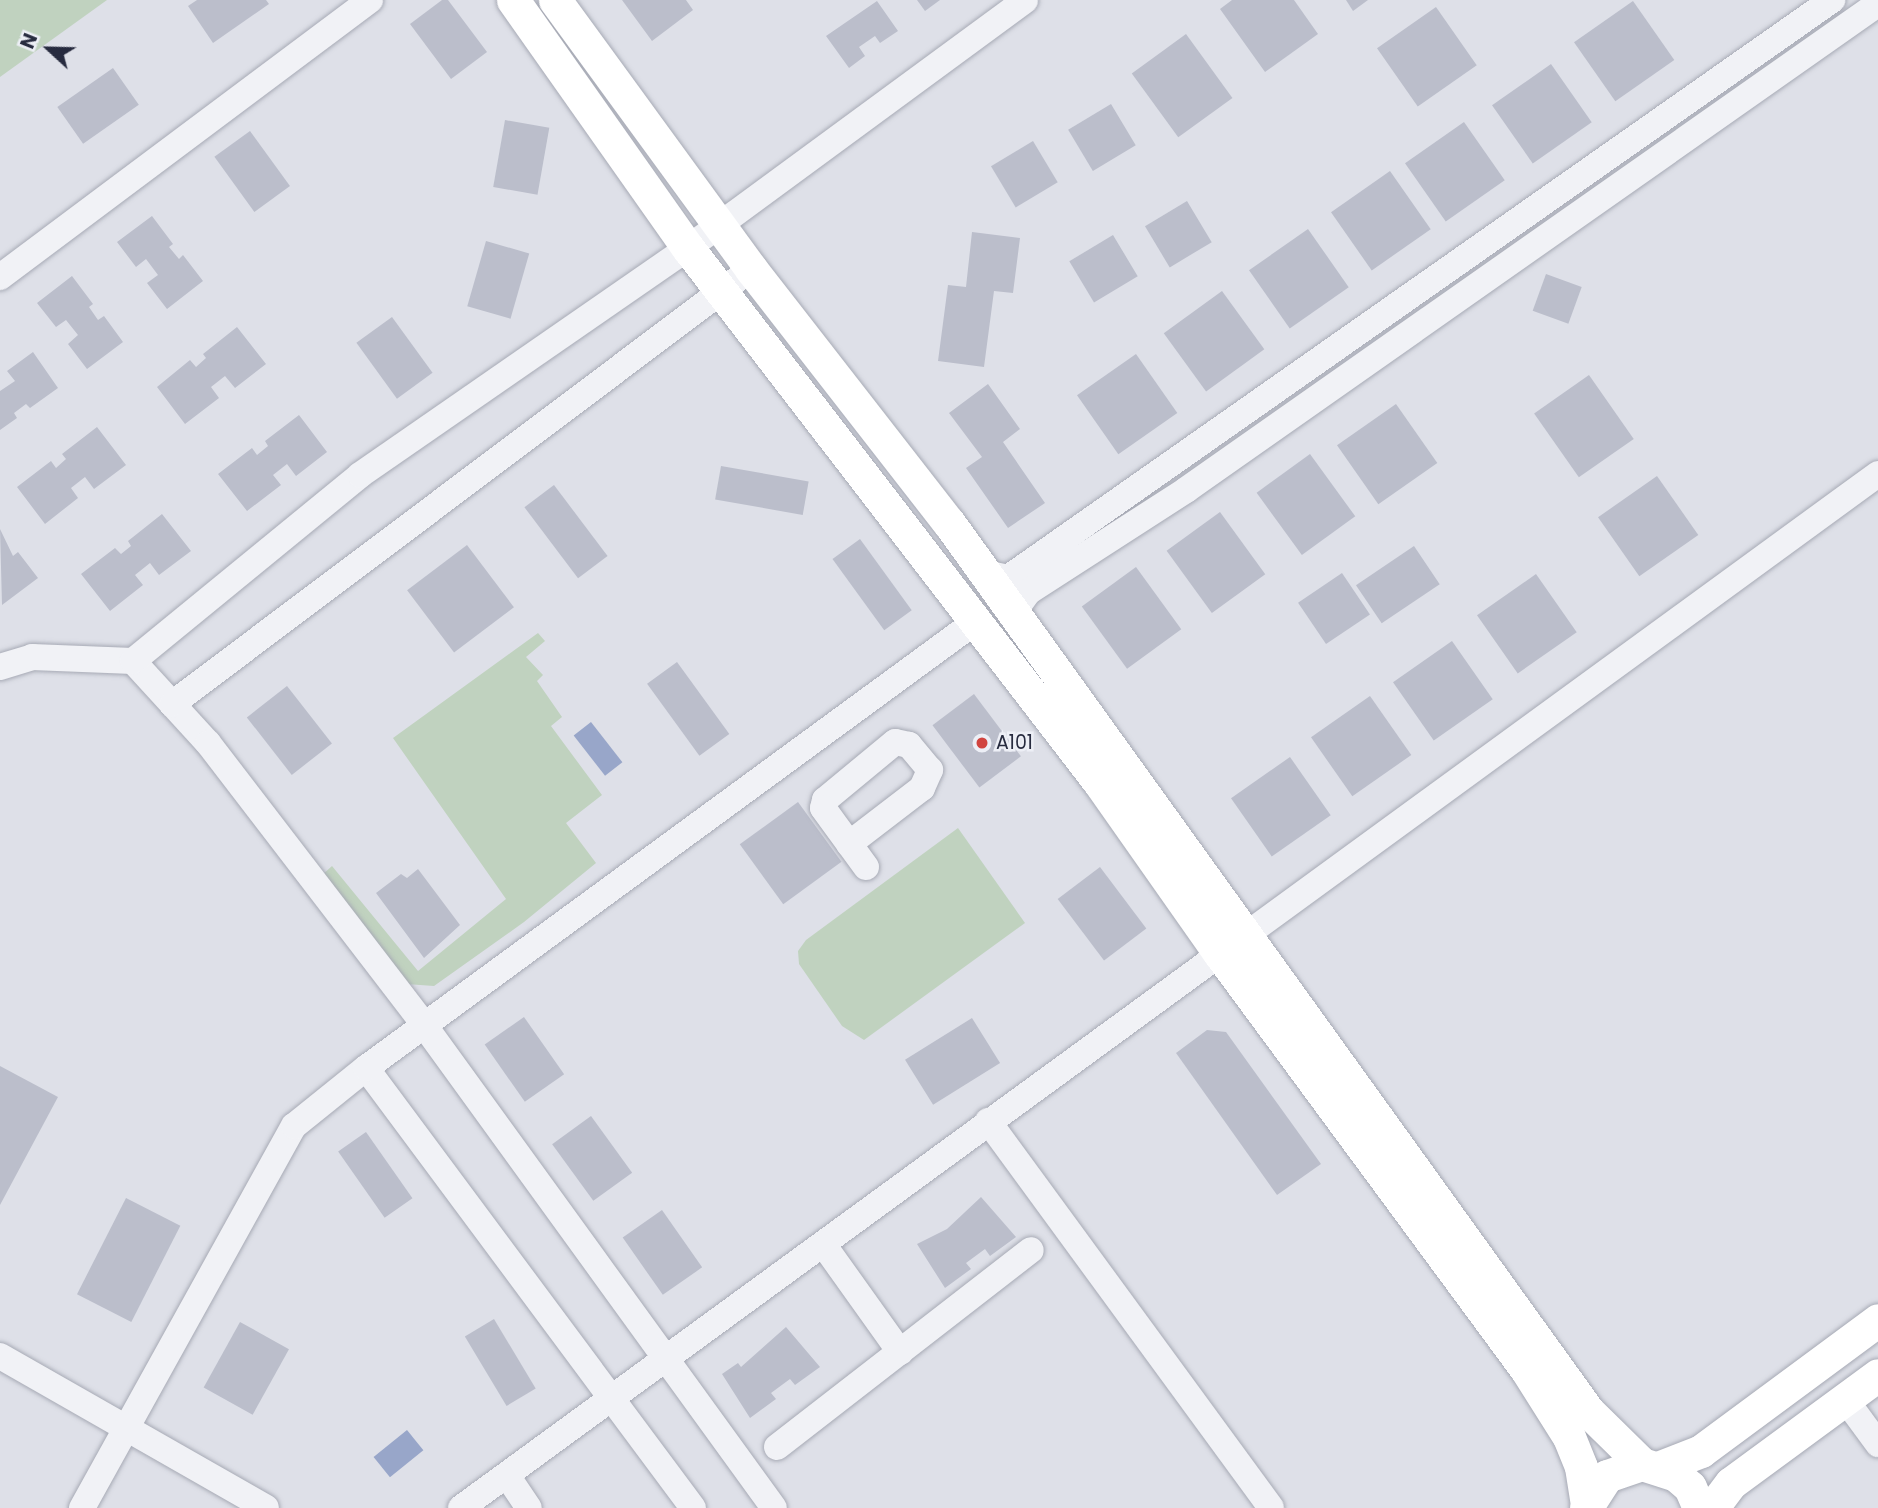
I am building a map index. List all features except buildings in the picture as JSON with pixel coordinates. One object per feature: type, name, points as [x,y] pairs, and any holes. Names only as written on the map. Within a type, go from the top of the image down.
[{"type":"main road","points":[[513,0],[688,248],[1099,782],[1233,945],[1588,1411],[1651,1465],[1690,1487],[1699,1508]]},
{"type":"main road","points":[[555,0],[718,224],[1019,621],[1233,945],[1527,1369],[1569,1437],[1581,1467],[1587,1507]]},
{"type":"main road","points":[[1587,1507],[1607,1476],[1701,1451],[1878,1320]]},
{"type":"main road","points":[[1712,1508],[1731,1483],[1878,1375]]},
{"type":"street","points":[[0,277],[370,0]]},
{"type":"street","points":[[2,662],[32,657],[133,661],[360,475],[688,248],[1025,0]]},
{"type":"street","points":[[985,573],[1008,578],[1832,0]]},
{"type":"street","points":[[1019,621],[1018,606],[1028,592],[1186,490],[1875,6],[1877,0]]},
{"type":"street","points":[[172,704],[751,268]]},
{"type":"street","points":[[461,1508],[508,1477],[988,1121],[1878,474]]},
{"type":"street","points":[[82,1508],[294,1126],[424,1025],[975,622]]},
{"type":"street","points":[[133,661],[208,743],[424,1025],[774,1508]]},
{"type":"street","points":[[849,844],[866,867]]},
{"type":"street","points":[[366,1068],[693,1508]]},
{"type":"street","points":[[988,1121],[1271,1508]]},
{"type":"street","points":[[823,1244],[900,1352]]},
{"type":"street","points":[[777,1447],[1031,1250]]},
{"type":"street","points":[[0,1356],[265,1508]]},
{"type":"street","points":[[1845,1399],[1878,1444]]},
{"type":"street","points":[[508,1477],[529,1508]]},
{"type":"green space","points":[[0,0],[107,0],[0,77]]},
{"type":"green space","points":[[538,633],[545,641],[526,657],[543,675],[537,681],[562,717],[551,726],[602,795],[566,823],[596,863],[524,922],[434,986],[406,984],[321,876],[332,866],[418,971],[506,899],[393,738]]},
{"type":"green space","points":[[958,828],[1025,923],[864,1040],[842,1026],[799,964],[798,951],[806,940]]},
{"type":"water","points":[[591,722],[622,762],[605,776],[574,736]]},
{"type":"water","points":[[407,1430],[423,1450],[390,1477],[374,1457]]},
{"type":"place","name":"A101","points":[[982,743]]}]
